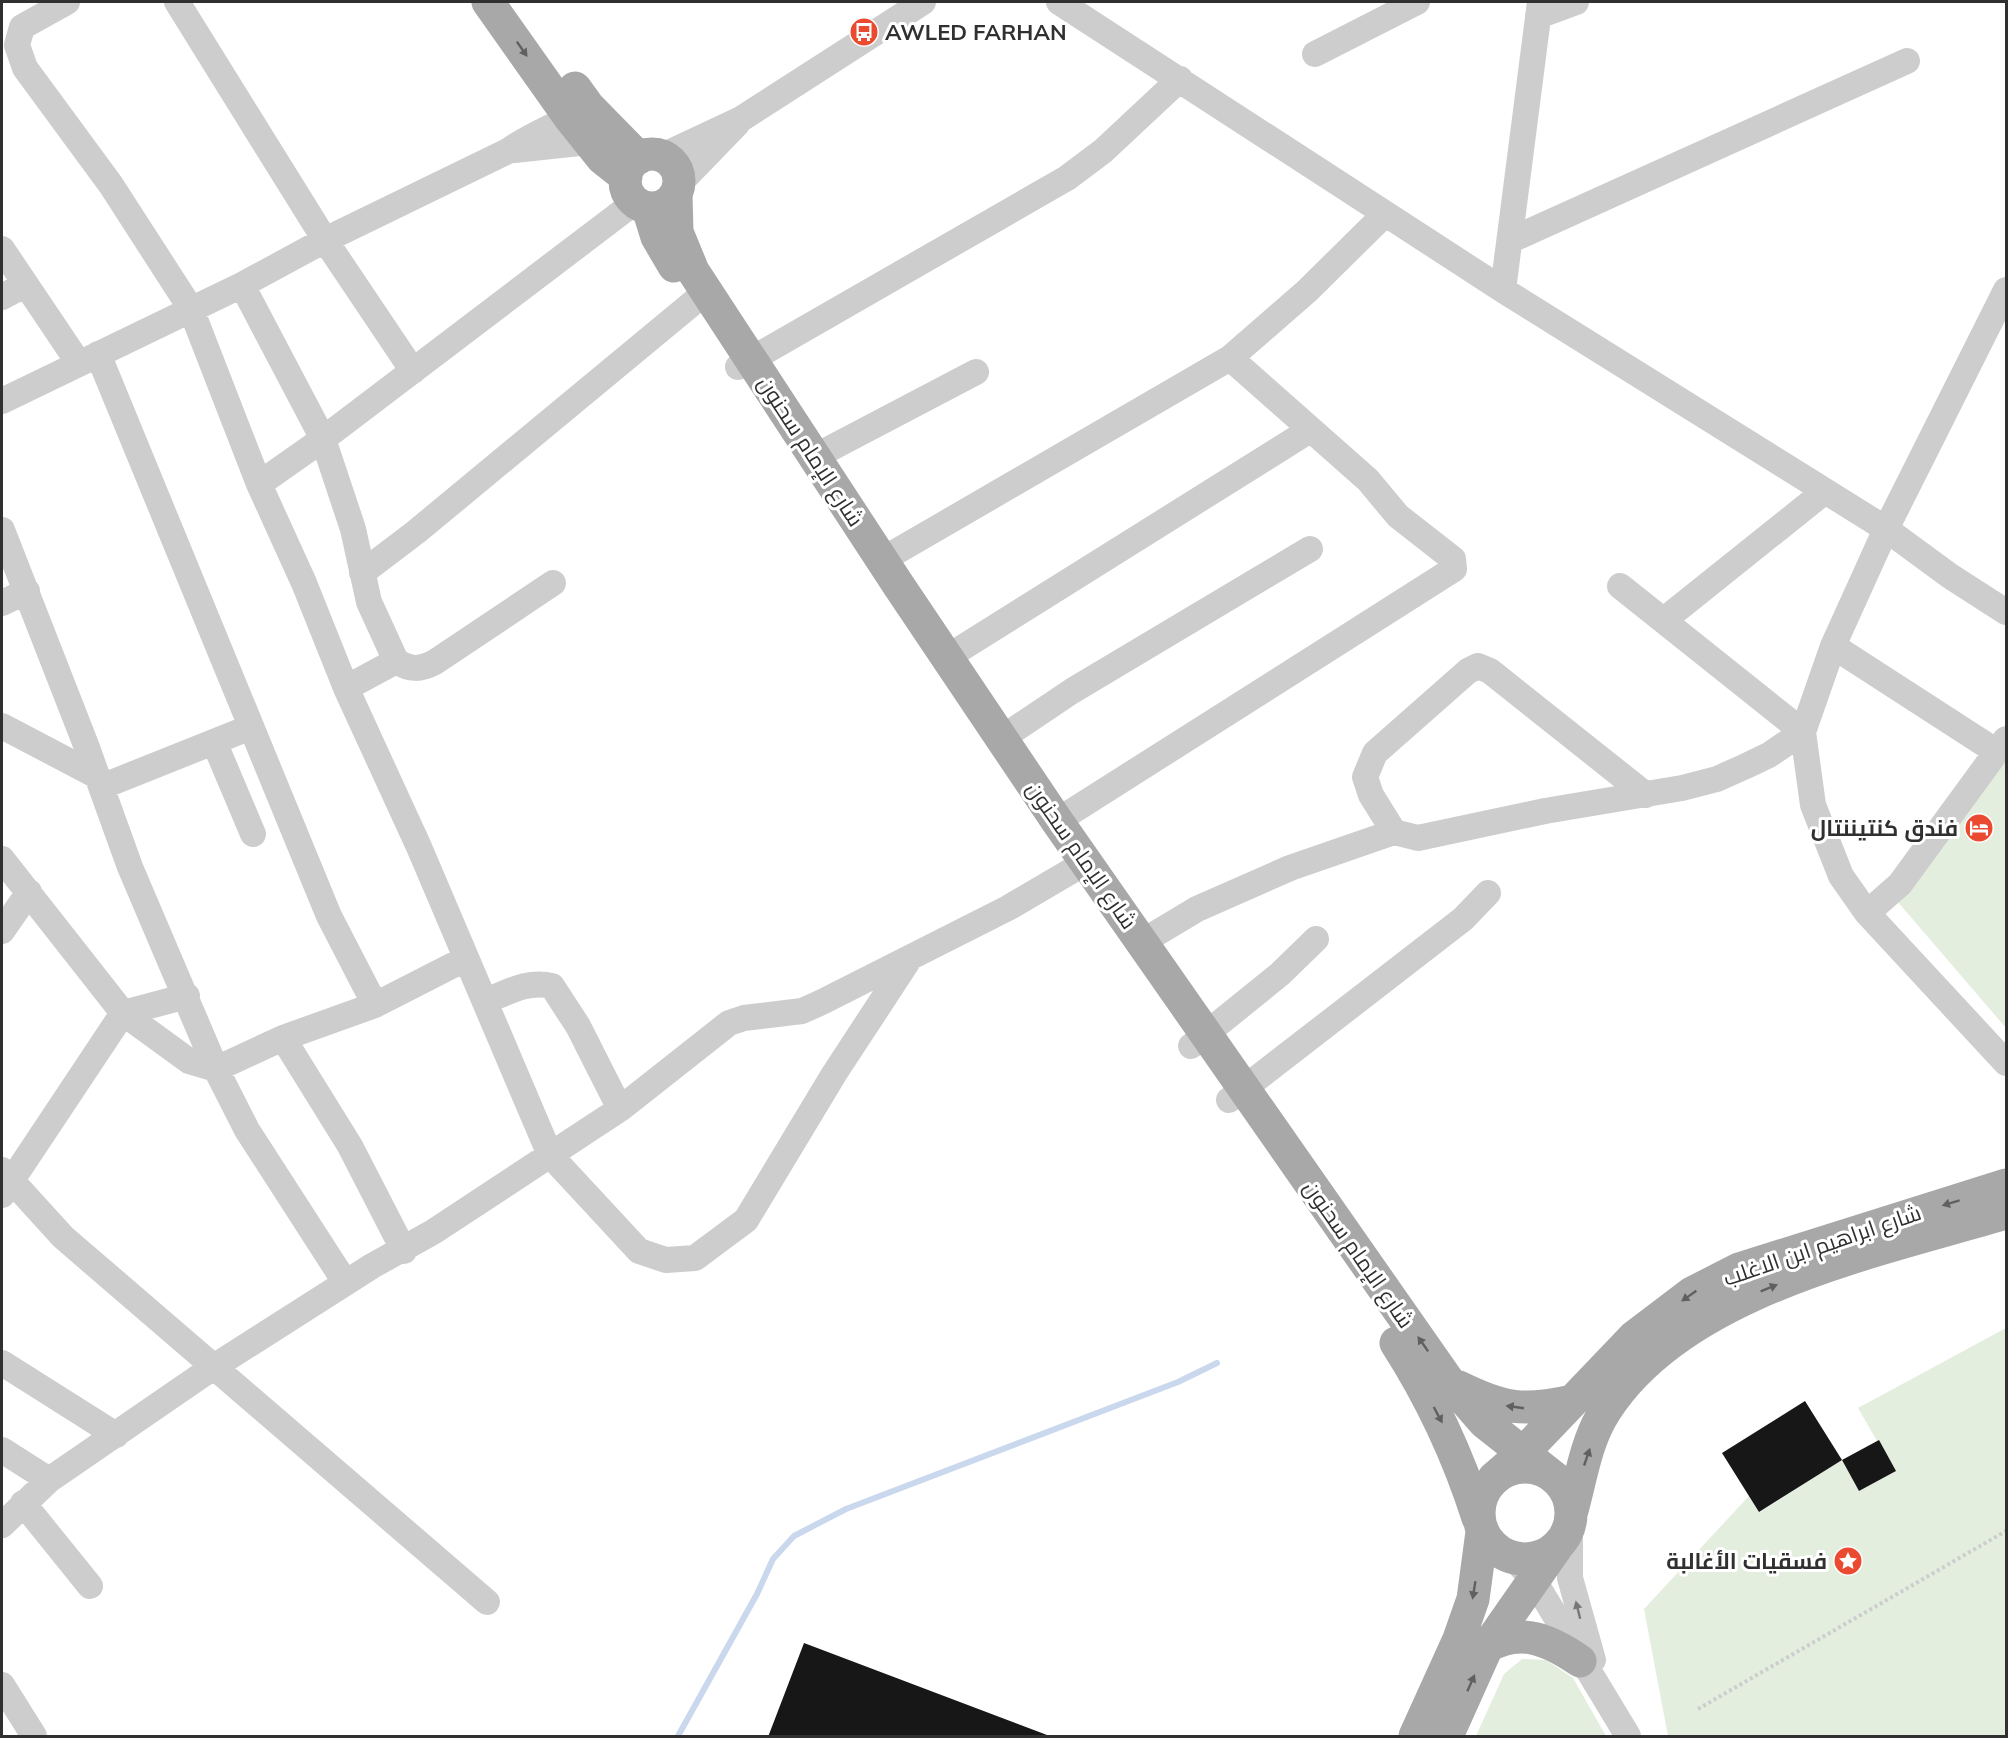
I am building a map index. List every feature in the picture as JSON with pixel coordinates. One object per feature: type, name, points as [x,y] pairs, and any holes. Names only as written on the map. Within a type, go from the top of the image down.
[{"type":"main road","name":"شارع الإمام سحنون","points":[[488,2],[582,122],[652,183],[685,253],[744,363],[846,537],[1071,871],[1199,1040],[1236,1094],[1420,1381],[1454,1449],[1480,1525]]},
{"type":"main road","name":"شارع الإمام سحنون","points":[[515,2],[582,122]]},
{"type":"main road","name":"شارع الإمام سحنون","points":[[652,183],[657,237],[695,301],[816,456],[946,658],[1142,942],[1199,1040]]},
{"type":"main road","name":"شارع الإمام سحنون","points":[[1236,1094],[1449,1382],[1484,1422],[1551,1475]]},
{"type":"main road","name":"شارع ابراهيم ابن الاغلب","points":[[1494,1478],[1523,1453],[1634,1337],[1692,1293],[1739,1269],[2007,1185]]},
{"type":"main road","name":"شارع ابراهيم ابن الاغلب","points":[[1566,1528],[1600,1420],[1623,1388],[1653,1359],[1699,1324],[1741,1300],[1788,1280],[2007,1213]]},
{"type":"main road","points":[[1449,1382],[1487,1401],[1514,1408],[1540,1408],[1572,1401]]},
{"type":"main road","points":[[1415,1737],[1459,1639],[1473,1599],[1480,1525],[1479,1503],[1485,1489],[1494,1478],[1508,1470],[1522,1467],[1537,1469],[1551,1475],[1562,1485],[1569,1499],[1566,1528],[1544,1556],[1529,1560],[1447,1737]]},
{"type":"main road","points":[[1480,1525],[1490,1544],[1524,1569]]},
{"type":"main road","points":[[1487,1647],[1503,1639],[1529,1636],[1549,1643],[1580,1661]]},
{"type":"street","points":[[68,2],[22,27],[18,36],[19,54],[25,68],[111,185],[191,309],[259,484],[304,583],[346,688],[419,847],[465,959],[486,1001],[550,1155],[639,1251],[666,1260],[695,1258],[746,1220],[834,1074],[910,957]]},
{"type":"street","points":[[177,2],[325,240],[413,371]]},
{"type":"street","points":[[259,484],[413,371],[652,183],[741,119],[923,2]]},
{"type":"street","points":[[1059,2],[1503,290],[1886,530],[1950,576],[2004,607]]},
{"type":"street","points":[[1315,54],[1418,2]]},
{"type":"street","points":[[1503,290],[1539,9],[1576,2]]},
{"type":"street","points":[[1511,240],[1907,61]]},
{"type":"street","points":[[744,363],[1067,178],[1103,151],[1180,79]]},
{"type":"street","points":[[2,401],[242,285],[325,240],[508,151],[526,137],[582,122]]},
{"type":"street","points":[[882,560],[1230,358],[1307,291],[1385,214]]},
{"type":"street","points":[[2,249],[24,285],[88,358],[251,728],[329,916],[375,1005]]},
{"type":"street","points":[[2,297],[24,285]]},
{"type":"street","points":[[242,285],[323,439],[354,529],[369,602],[396,661],[414,669],[424,668],[554,583]]},
{"type":"street","points":[[2007,290],[1886,530],[1833,646],[1803,732],[1813,805],[1841,876],[1867,913],[2007,1063]]},
{"type":"street","points":[[362,573],[416,532],[695,301]]},
{"type":"street","points":[[1057,821],[1453,572],[1455,564],[1453,559],[1398,516],[1368,480],[1230,358]]},
{"type":"street","points":[[816,456],[976,372]]},
{"type":"street","points":[[946,658],[1310,430]]},
{"type":"street","points":[[1664,620],[1824,492]]},
{"type":"street","points":[[2,530],[130,867],[187,996],[216,1069],[247,1130],[345,1282]]},
{"type":"street","points":[[1002,738],[1072,691],[1310,549]]},
{"type":"street","points":[[1620,586],[1803,732]]},
{"type":"street","points":[[2,603],[27,591]]},
{"type":"street","points":[[1833,646],[2002,746],[1900,884],[1867,913]]},
{"type":"street","points":[[346,688],[396,661]]},
{"type":"street","points":[[1394,832],[1367,786],[1365,777],[1371,760],[1381,747],[1468,671],[1478,666],[1490,671],[1646,795]]},
{"type":"street","points":[[2,726],[99,782],[214,744],[251,728]]},
{"type":"street","points":[[1142,942],[1197,909],[1290,867],[1394,832],[1418,838],[1578,805],[1646,795],[1717,779],[1769,755],[1803,732]]},
{"type":"street","points":[[214,744],[253,834]]},
{"type":"street","points":[[2,859],[123,1013],[189,1061],[216,1069],[283,1038],[375,1005],[465,959]]},
{"type":"street","points":[[2,1525],[49,1480],[212,1368],[345,1282],[404,1251],[621,1109],[729,1023],[744,1018],[801,1011],[1008,908],[1071,871]]},
{"type":"street","points":[[2,931],[29,892]]},
{"type":"street","points":[[1236,1094],[1446,933],[1488,893]]},
{"type":"street","points":[[1199,1040],[1280,975],[1316,939]]},
{"type":"street","points":[[486,1001],[526,985],[539,983],[552,986],[578,1026],[621,1109]]},
{"type":"street","points":[[187,996],[123,1013],[5,1181],[63,1237],[212,1368],[487,1602]]},
{"type":"street","points":[[283,1038],[350,1146],[404,1251]]},
{"type":"street","points":[[2,1364],[116,1435]]},
{"type":"street","points":[[2,1450],[49,1480]]},
{"type":"street","points":[[23,1503],[90,1586]]},
{"type":"street","points":[[1566,1528],[1570,1578],[1589,1649],[1610,1705]]},
{"type":"street","points":[[1524,1569],[1628,1737]]},
{"type":"street","points":[[2,1685],[34,1737]]},
{"type":"path","points":[[1698,1709],[2007,1531]]},
{"type":"green space","name":"فندق كنتيننتال","points":[[2006,755],[2006,1028],[1897,901]]},
{"type":"green space","name":"فسقيات الأغالبة","points":[[2006,1328],[2006,1736],[1668,1736],[1644,1609],[1749,1496],[1760,1512],[1842,1460],[1859,1491],[1895,1472],[1858,1408]]},
{"type":"green space","points":[[1522,1659],[1546,1660],[1573,1678],[1606,1736],[1476,1736],[1504,1674]]},
{"type":"building","points":[[1805,1401],[1842,1460],[1759,1512],[1722,1453]]},
{"type":"building","points":[[1879,1440],[1896,1471],[1859,1491],[1842,1460]]},
{"type":"building","points":[[804,1643],[1047,1735],[1046,1737],[768,1737]]},
{"type":"waterway","points":[[678,1736],[757,1594],[773,1559],[794,1536],[846,1509],[1178,1382],[1217,1363]]},
{"type":"place","name":"AWLED FARHAN","points":[[864,32]]},
{"type":"place","name":"فندق كنتيننتال","points":[[1979,828]]},
{"type":"place","name":"فسقيات الأغالبة","points":[[1848,1561]]}]
